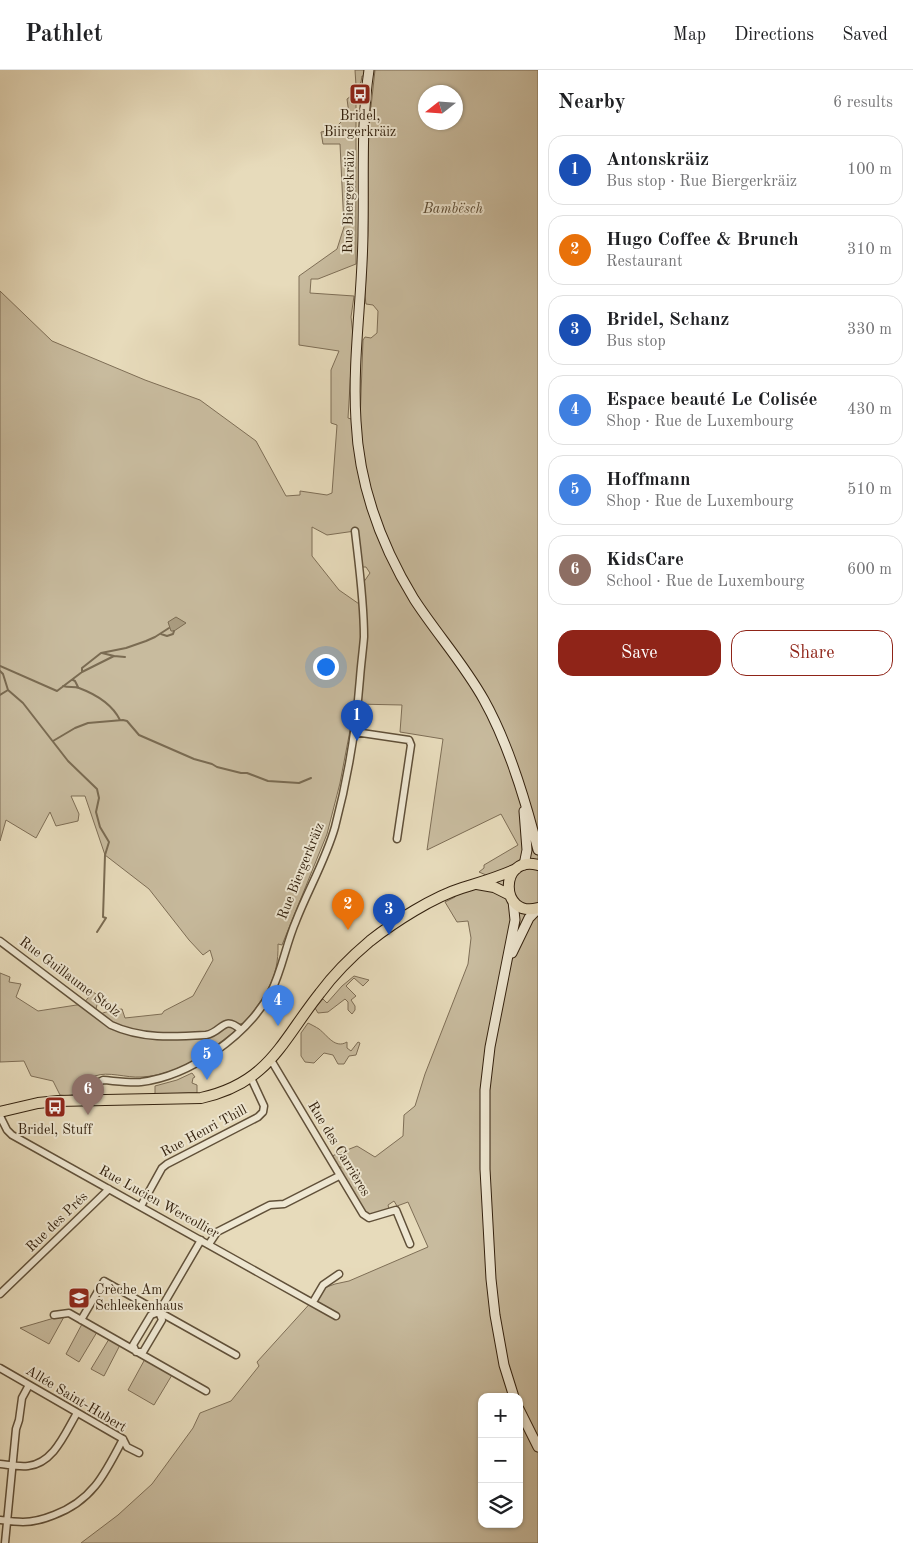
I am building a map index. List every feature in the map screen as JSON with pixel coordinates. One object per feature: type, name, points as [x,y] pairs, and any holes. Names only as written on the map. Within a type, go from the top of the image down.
[{"type":"main road","name":"Rue Biergerkräiz","points":[[369,70],[363,123],[363,229],[355,399],[358,446],[362,471],[377,524],[388,552],[414,599],[484,700],[503,742],[523,800]]},
{"type":"main road","points":[[523,800],[529,814],[538,850]]},
{"type":"main road","points":[[513,1393],[504,1366],[491,1278],[485,1169],[485,1090],[490,1047],[515,920],[509,881],[520,867],[527,850],[523,800]]},
{"type":"main road","points":[[0,1112],[38,1103],[201,1098],[218,1094],[251,1078],[271,1060],[324,987],[351,958],[384,930],[438,898],[520,867],[538,865]]},
{"type":"main road","points":[[476,884],[494,887],[522,908],[538,909]]},
{"type":"main road","points":[[507,964],[529,918],[538,909]]},
{"type":"main road","points":[[523,1417],[538,1447]]},
{"type":"street","name":"Rue Biergerkräiz","points":[[87,1100],[93,1088],[98,1082],[103,1080],[140,1082],[157,1079],[192,1067],[241,1030],[264,1003],[271,991],[294,924],[326,852],[334,828],[356,732],[364,638],[362,586],[355,531]]},
{"type":"street","points":[[356,732],[409,740],[411,745],[397,839]]},
{"type":"street","name":"Rue Guillaume Stolz","points":[[0,941],[111,1025],[126,1032],[168,1037],[206,1035],[230,1023],[241,1030]]},
{"type":"street","name":"Rue des Carrières","points":[[271,1060],[339,1176],[365,1216],[375,1217],[396,1210],[410,1244]]},
{"type":"street","name":"Rue Henri Thill","points":[[141,1206],[162,1168],[167,1164],[258,1117],[263,1112],[264,1106],[251,1078]]},
{"type":"street","name":"Rue Lucien Wercollier","points":[[0,1116],[7,1130],[12,1135],[336,1316]]},
{"type":"street","points":[[209,1244],[216,1232],[270,1206],[284,1204],[339,1176]]},
{"type":"street","name":"Rue des Prés","points":[[0,1294],[109,1189]]},
{"type":"street","points":[[136,1352],[133,1345],[151,1314],[159,1312],[201,1240]]},
{"type":"street","points":[[313,1302],[323,1285],[339,1274]]},
{"type":"street","points":[[81,1320],[104,1281],[236,1355]]},
{"type":"street","points":[[136,1352],[143,1352],[162,1320],[159,1312]]},
{"type":"street","points":[[54,1315],[69,1313],[206,1391]]},
{"type":"street","name":"Allée Saint-Hubert","points":[[0,1368],[123,1440],[127,1447],[138,1453]]},
{"type":"street","points":[[5,1543],[16,1429],[22,1398],[29,1385]]},
{"type":"street","points":[[0,1464],[33,1465],[49,1456],[77,1413]]},
{"type":"street","points":[[0,1520],[25,1522],[42,1520],[70,1509],[89,1494],[106,1473],[123,1440]]},
{"type":"green space","points":[[355,70],[365,70],[358,86],[356,86]]},
{"type":"green space","name":"Bambësch","points":[[375,70],[538,70],[538,1543],[81,1543],[118,1515],[152,1484],[193,1428],[200,1413],[231,1401],[259,1366],[257,1362],[324,1288],[349,1281],[428,1247],[408,1202],[397,1206],[394,1201],[388,1205],[389,1209],[369,1216],[364,1213],[350,1185],[340,1172],[341,1167],[336,1166],[331,1159],[332,1156],[357,1146],[375,1157],[403,1136],[404,1115],[415,1106],[425,1074],[468,964],[471,938],[468,921],[457,922],[445,902],[455,897],[458,889],[496,873],[486,875],[479,872],[484,868],[484,865],[518,845],[501,814],[427,850],[443,739],[400,732],[402,705],[355,704],[340,783],[327,834],[282,945],[278,944],[278,956],[273,977],[264,995],[244,1023],[235,1025],[235,1031],[203,1055],[168,1072],[141,1077],[111,1074],[95,1076],[73,1095],[67,1096],[60,1095],[53,1081],[31,1076],[24,1061],[0,1062],[0,973],[10,977],[9,982],[21,984],[16,997],[38,1011],[83,1004],[93,992],[99,996],[96,1009],[100,1014],[122,1009],[125,1018],[162,1014],[164,1011],[193,996],[213,960],[210,950],[203,955],[149,889],[105,855],[85,796],[71,796],[79,814],[78,821],[56,826],[50,812],[36,838],[6,820],[0,841],[0,291],[52,341],[145,380],[200,400],[256,441],[286,496],[300,495],[300,491],[327,495],[332,493],[337,425],[331,423],[331,370],[339,351],[299,345],[299,276],[337,249],[344,227],[340,144],[323,144],[321,132],[333,130],[349,114],[347,99],[351,96],[356,99],[356,264],[318,279],[311,279],[310,293],[354,296],[351,317],[353,335],[348,418],[360,422],[363,340],[365,337],[371,338],[377,333],[378,311],[373,305],[366,304],[365,296],[369,125]],"holes":[[[312,527],[327,535],[355,531],[359,567],[366,567],[370,573],[361,586],[362,606],[339,590],[312,556]]]},
{"type":"green space","points":[[354,976],[369,980],[363,986],[354,978],[346,986],[356,996],[351,1000],[355,1006],[352,1014],[348,1010],[348,1002],[345,999],[328,1012],[318,1013],[315,1008],[323,999],[327,1003]]},
{"type":"green space","points":[[308,1023],[319,1029],[335,1043],[343,1044],[347,1042],[347,1048],[351,1051],[358,1042],[360,1043],[356,1055],[349,1056],[344,1064],[338,1064],[333,1055],[324,1053],[314,1063],[305,1062],[301,1056],[301,1033]]},
{"type":"green space","points":[[192,1073],[195,1077],[192,1083],[197,1085],[197,1093],[155,1094],[155,1086],[177,1080]]},
{"type":"green space","points":[[65,1315],[49,1344],[20,1328],[61,1316]]},
{"type":"green space","points":[[82,1324],[97,1332],[79,1362],[66,1354]]},
{"type":"green space","points":[[109,1339],[120,1345],[104,1376],[91,1369]]},
{"type":"green space","points":[[145,1359],[172,1375],[154,1405],[128,1390]]},
{"type":"shaded area","points":[[176,617],[186,623],[171,631],[168,622]]},
{"type":"waterway","points":[[82,672],[82,668],[101,653],[126,648],[146,641],[169,628]]},
{"type":"waterway","points":[[161,634],[167,636],[173,634],[174,631]]},
{"type":"waterway","points":[[102,653],[114,656]]},
{"type":"waterway","points":[[0,666],[57,691],[82,672],[114,656],[125,657]]},
{"type":"waterway","points":[[0,671],[3,674],[8,690],[23,703],[68,761],[97,789],[99,798],[96,812],[100,827],[109,842],[105,855],[103,917],[106,918],[97,932]]},
{"type":"waterway","points":[[73,680],[78,687]]},
{"type":"waterway","points":[[63,686],[75,687],[91,693],[108,704],[120,720]]},
{"type":"waterway","points":[[0,695],[8,690]]},
{"type":"waterway","points":[[53,741],[88,723],[123,720],[127,721],[139,735],[217,767],[247,773],[268,781],[299,783],[311,778]]},
{"type":"place","name":"Bridel, Biirgerkräiz","points":[[360,94]]},
{"type":"place","name":"Antonskräiz","points":[[357,741]]},
{"type":"place","name":"Hugo Coffee & Brunch","points":[[348,930]]},
{"type":"place","name":"Bridel, Schanz","points":[[389,935]]},
{"type":"place","name":"Espace beauté Le Colisée","points":[[278,1026]]},
{"type":"place","name":"Hoffmann","points":[[207,1080]]},
{"type":"place","name":"Bridel, Stuff","points":[[55,1107]]},
{"type":"place","name":"KidsCare","points":[[88,1115]]},
{"type":"place","name":"Crèche Am Schleekenhaus","points":[[79,1298]]}]
